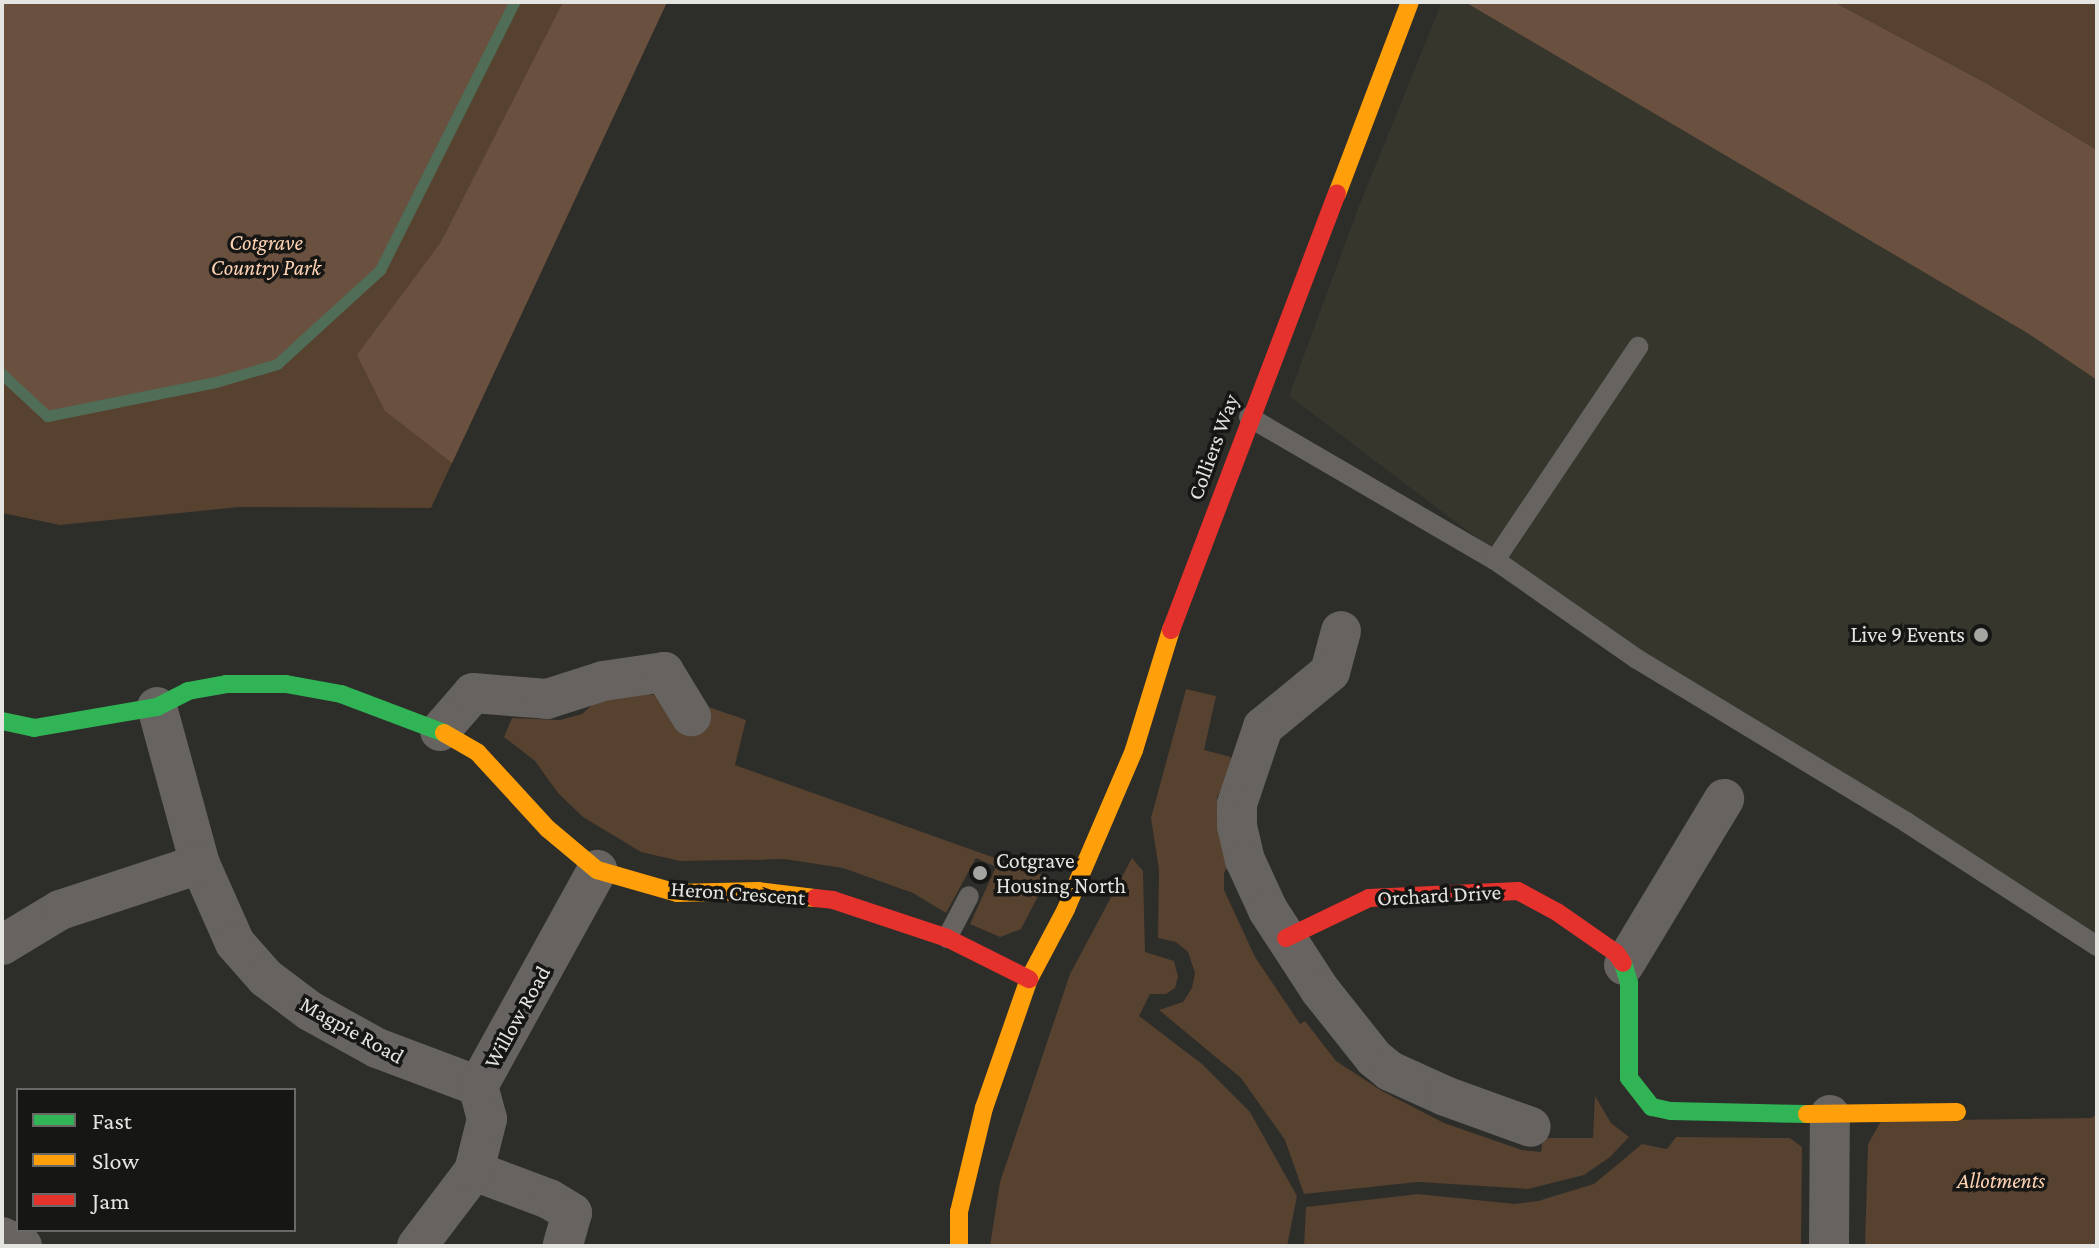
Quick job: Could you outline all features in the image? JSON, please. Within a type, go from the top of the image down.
[{"type":"street","name":"Colliers Way","points":[[959,1246],[959,1212],[984,1108],[1029,979],[1066,909],[1134,750],[1159,661],[1249,417],[1410,2]]},
{"type":"street","points":[[1341,631],[1330,672],[1263,727],[1241,786],[1237,826],[1245,860],[1277,924],[1348,1028],[1382,1065],[1445,1096],[1531,1127]]},
{"type":"street","points":[[440,731],[473,693],[547,699],[577,692],[603,681],[664,672],[691,716]]},
{"type":"street","name":"Heron Crescent","points":[[2,721],[34,728],[157,707],[188,691],[226,684],[286,684],[341,694],[440,731],[478,753],[548,829],[597,870],[677,893],[758,891],[833,900],[947,938],[1029,979]]},
{"type":"street","name":"Magpie Road","points":[[157,707],[200,864],[235,943],[266,978],[310,1011],[377,1048],[478,1086]]},
{"type":"street","points":[[1724,799],[1624,965],[1629,983],[1629,1078],[1652,1107],[1671,1111],[1830,1115],[1957,1112]]},
{"type":"street","points":[[2,945],[60,910],[200,864]]},
{"type":"street","name":"Willow Road","points":[[417,1246],[474,1171],[487,1119],[478,1086],[597,870]]},
{"type":"street","name":"Orchard Drive","points":[[1277,924],[1369,898],[1518,891],[1557,912],[1616,953],[1624,965]]},
{"type":"street","points":[[1829,1246],[1830,1115]]},
{"type":"street","points":[[474,1171],[549,1199],[572,1213],[563,1245]]},
{"type":"street","points":[[2,1237],[22,1246]]},
{"type":"lane","points":[[1495,560],[1638,347]]},
{"type":"lane","points":[[1249,417],[1495,560],[1637,659],[1906,822],[2097,946]]},
{"type":"lane","points":[[947,938],[969,896]]},
{"type":"shaded area","points":[[1442,2],[1465,2],[2029,334],[2097,380],[2097,946],[1637,659],[1289,396],[1359,206]]},
{"type":"green space","name":"Cotgrave Country Park","points":[[2,2],[667,2],[431,508],[240,507],[60,525],[2,513]]},
{"type":"green space","points":[[2,2],[514,2],[380,270],[277,364],[178,392],[47,416],[2,374]]},
{"type":"green space","points":[[563,2],[667,2],[452,463],[385,411],[357,355],[441,242]]},
{"type":"green space","points":[[1465,2],[1834,2],[1988,84],[2097,150],[2097,380],[2029,334]]},
{"type":"green space","points":[[1834,2],[2097,2],[2097,150],[1988,84]]},
{"type":"green space","points":[[1186,689],[1216,696],[1204,750],[1231,757],[1230,774],[1217,797],[1217,824],[1228,866],[1224,873],[1224,890],[1255,957],[1300,1024],[1305,1021],[1336,1061],[1382,1091],[1444,1123],[1522,1150],[1541,1152],[1543,1138],[1593,1138],[1595,1096],[1611,1123],[1629,1137],[1610,1157],[1584,1175],[1528,1189],[1418,1182],[1304,1194],[1285,1140],[1241,1078],[1159,1010],[1183,1002],[1192,988],[1195,973],[1188,952],[1176,942],[1158,938],[1159,870],[1151,818]]},
{"type":"green space","points":[[607,692],[639,692],[700,704],[746,720],[735,765],[1048,877],[1021,929],[1000,937],[970,924],[996,867],[976,858],[946,913],[913,893],[843,868],[784,859],[680,861],[641,852],[583,817],[558,793],[535,761],[504,737],[512,718],[560,720],[582,714]]},
{"type":"green space","points":[[1132,858],[1143,871],[1145,952],[1174,961],[1178,977],[1175,988],[1166,994],[1150,994],[1139,1016],[1202,1064],[1250,1112],[1297,1196],[1287,1246],[990,1246],[1000,1182],[1070,974]]},
{"type":"green space","name":"Allotments","points":[[2097,1113],[2097,1246],[1865,1246],[1868,1144],[1881,1121],[2092,1118]]},
{"type":"green space","points":[[1676,1137],[1790,1138],[1802,1147],[1801,1246],[1304,1246],[1306,1207],[1418,1194],[1515,1204],[1538,1201],[1594,1184],[1642,1144],[1667,1149]]},
{"type":"waterway","points":[[2,374],[47,416],[216,382],[277,364],[380,270],[514,2]]},
{"type":"traffic: fast","points":[[2,721],[34,728],[157,707],[188,691],[226,684],[286,684],[341,694],[444,733]]},
{"type":"traffic: fast","points":[[1623,963],[1629,983],[1629,1078],[1652,1107],[1671,1111],[1807,1114]]},
{"type":"traffic: slow","points":[[1337,194],[1410,2]]},
{"type":"traffic: slow","points":[[959,1246],[959,1212],[984,1108],[1029,979],[1066,909],[1134,750],[1171,630]]},
{"type":"traffic: slow","points":[[444,733],[478,753],[548,829],[597,870],[677,893],[758,891],[815,898]]},
{"type":"traffic: slow","points":[[1807,1114],[1957,1112]]},
{"type":"traffic: jam","points":[[1171,630],[1337,194]]},
{"type":"traffic: jam","points":[[1286,938],[1369,898],[1518,891],[1557,912],[1616,953],[1623,963]]},
{"type":"traffic: jam","points":[[815,898],[833,900],[947,938],[1029,979]]},
{"type":"place","name":"Live 9 Events","points":[[1981,635]]},
{"type":"place","name":"Cotgrave Housing North","points":[[980,873]]}]
